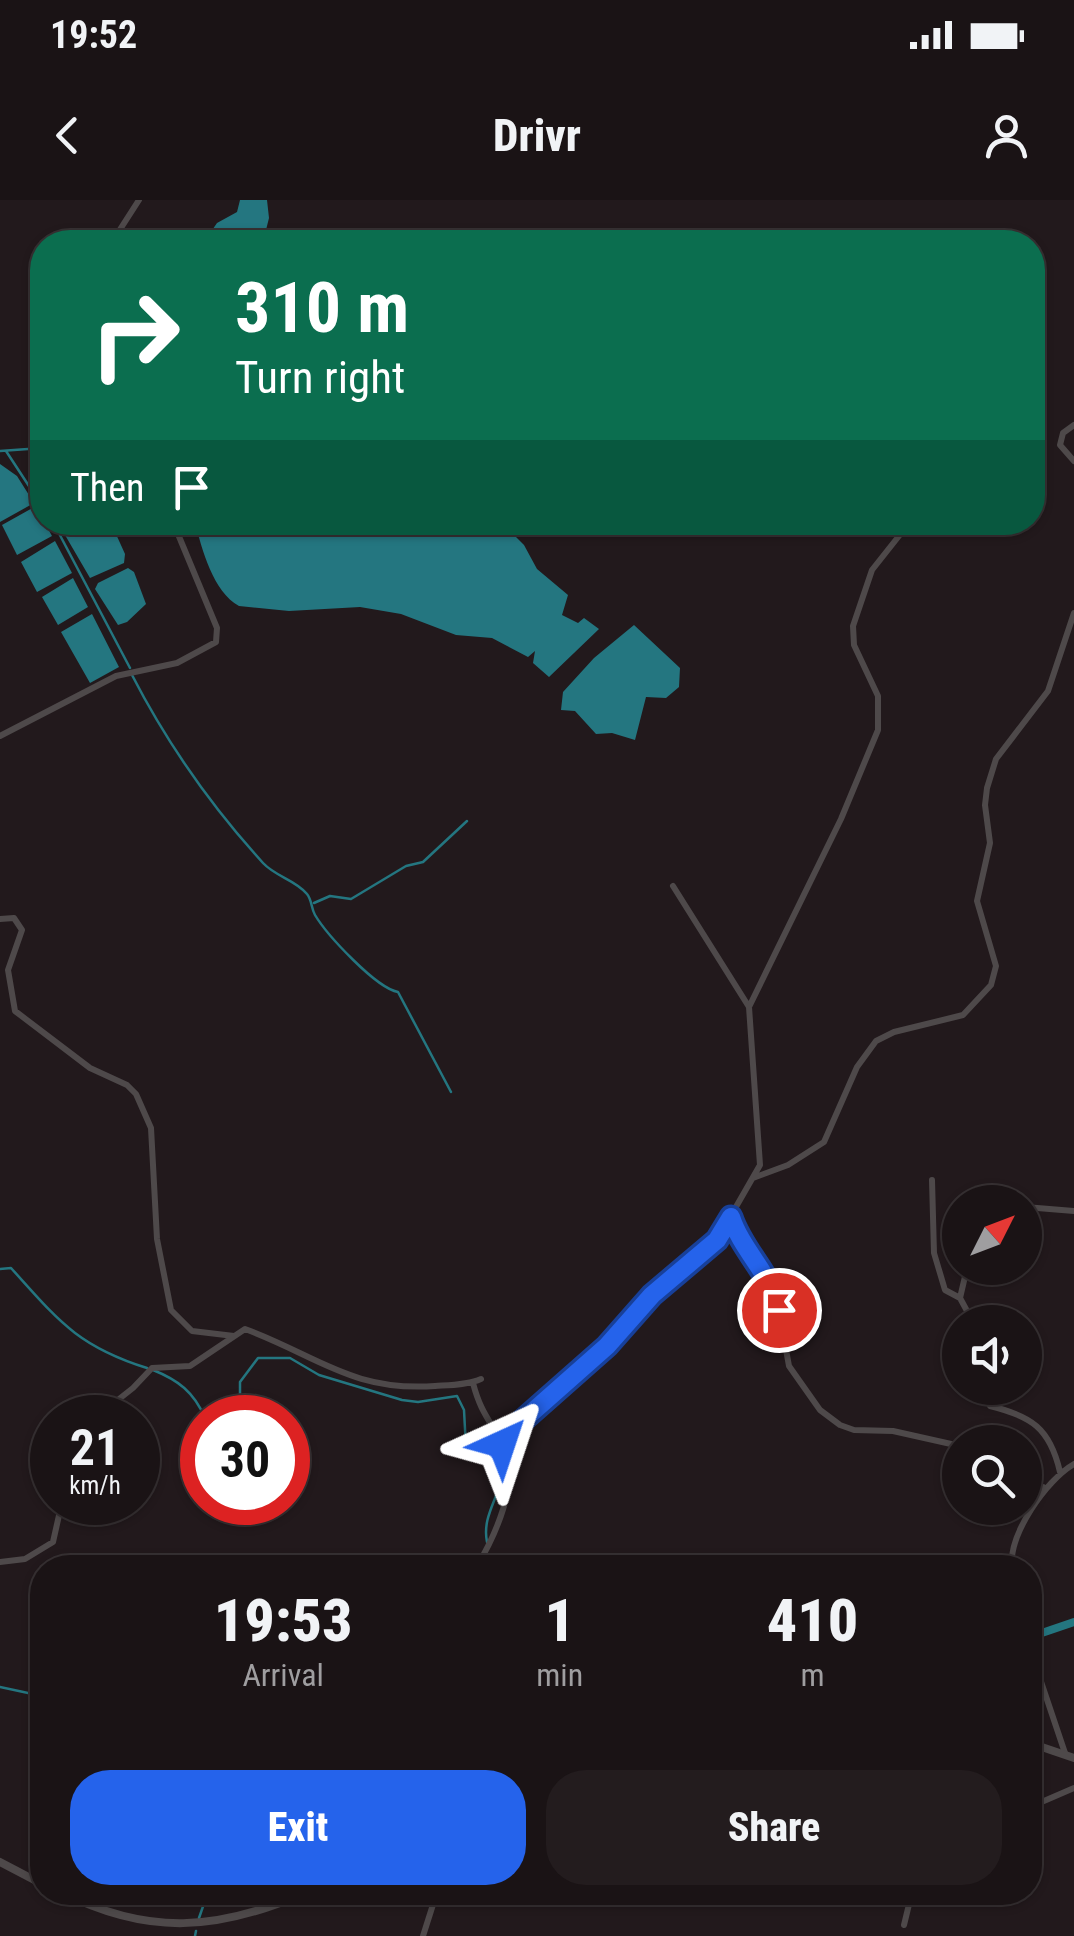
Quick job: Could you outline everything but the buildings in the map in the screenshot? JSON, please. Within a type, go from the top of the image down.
[{"type":"street","points":[[120,230],[139,200]]},
{"type":"street","points":[[1074,425],[1063,433],[1060,445],[1074,462]]},
{"type":"street","points":[[0,736],[116,676],[178,663],[216,642],[218,628],[179,535]]},
{"type":"street","points":[[749,1008],[834,832],[878,730],[878,696],[854,645],[854,626],[872,570],[900,535]]},
{"type":"street","points":[[753,1178],[788,1165],[824,1142],[857,1067],[876,1041],[894,1032],[963,1015],[991,985],[996,966],[977,901],[990,842],[987,788],[996,759],[1048,691],[1074,613]]},
{"type":"street","points":[[483,1555],[495,1534],[508,1482],[506,1450],[512,1430],[607,1346],[652,1295],[717,1240],[760,1159],[749,1008],[673,886]]},
{"type":"street","points":[[0,920],[14,918],[22,930],[8,970],[15,1012],[95,1072],[127,1085],[148,1118],[156,1239],[171,1310],[192,1331],[234,1336]]},
{"type":"street","points":[[932,1180],[936,1266],[945,1290],[960,1298],[964,1305]]},
{"type":"street","points":[[1042,1208],[1074,1211]]},
{"type":"street","points":[[731,1217],[746,1251],[776,1295],[789,1366],[820,1410],[854,1430],[904,1432],[942,1442]]},
{"type":"street","points":[[960,1298],[963,1285]]},
{"type":"street","points":[[124,1395],[152,1368],[190,1366],[249,1329],[266,1340],[300,1350],[324,1368],[382,1384],[410,1388],[477,1381],[482,1415],[506,1450]]},
{"type":"street","points":[[990,1405],[1030,1418],[1050,1443],[1060,1472]]},
{"type":"street","points":[[1012,1555],[1013,1542],[1043,1487],[1074,1464]]},
{"type":"street","points":[[32,1555],[53,1542],[57,1525]]},
{"type":"street","points":[[0,1562],[30,1556]]},
{"type":"street","points":[[1042,1681],[1070,1756]]},
{"type":"street","points":[[1042,1747],[1070,1756]]},
{"type":"street","points":[[1042,1801],[1074,1788]]},
{"type":"street","points":[[0,1862],[30,1878]]},
{"type":"street","points":[[94,1905],[128,1918],[196,1926],[270,1905]]},
{"type":"street","points":[[424,1936],[433,1905]]},
{"type":"street","points":[[904,1925],[909,1905]]},
{"type":"water","points":[[240,200],[267,200],[266,230],[212,230],[237,212]]},
{"type":"water","points":[[0,464],[17,476],[30,497],[30,505],[0,522]]},
{"type":"water","points":[[30,509],[30,535],[52,536],[17,555],[2,525]]},
{"type":"water","points":[[65,535],[116,535],[125,554],[124,563],[90,578]]},
{"type":"water","points":[[199,535],[514,535],[537,569],[568,595],[562,615],[578,623],[584,618],[599,629],[549,677],[533,663],[535,651],[528,657],[492,638],[456,635],[401,614],[360,607],[289,611],[239,606],[222,591]]},
{"type":"water","points":[[55,541],[72,573],[37,592],[21,562]]},
{"type":"water","points":[[128,568],[134,572],[146,604],[118,625],[95,589],[98,583]]},
{"type":"water","points":[[73,578],[88,607],[58,625],[42,597]]},
{"type":"water","points":[[92,614],[119,667],[90,683],[61,632]]},
{"type":"water","points":[[634,625],[680,668],[679,687],[666,698],[646,697],[635,740],[612,733],[596,734],[575,711],[561,710],[563,692],[594,658]]},
{"type":"waterway","points":[[0,451],[30,449]]},
{"type":"waterway","points":[[6,451],[30,488]]},
{"type":"waterway","points":[[60,535],[130,668]]},
{"type":"waterway","points":[[132,675],[175,750],[244,842],[268,868],[307,894],[321,924],[353,960],[377,981],[398,992],[451,1092]]},
{"type":"waterway","points":[[314,903],[330,896],[351,899],[406,866],[423,862],[467,821]]},
{"type":"waterway","points":[[0,1269],[11,1268],[56,1317],[86,1340],[147,1368]]},
{"type":"waterway","points":[[240,1395],[240,1382],[258,1358],[290,1358],[319,1375],[402,1400],[418,1402],[457,1396],[464,1410],[466,1448],[493,1450],[503,1464],[487,1522],[487,1542]]},
{"type":"waterway","points":[[153,1370],[190,1395]]},
{"type":"waterway","points":[[1042,1633],[1074,1622]]},
{"type":"waterway","points":[[0,1687],[30,1693]]},
{"type":"waterway","points":[[199,1918],[204,1905]]},
{"type":"waterway","points":[[195,1936],[196,1931]]},
{"type":"route","points":[[502,1444],[506,1450],[512,1430],[607,1346],[652,1295],[717,1240],[731,1217],[739,1239],[776,1295],[779,1310]]}]
